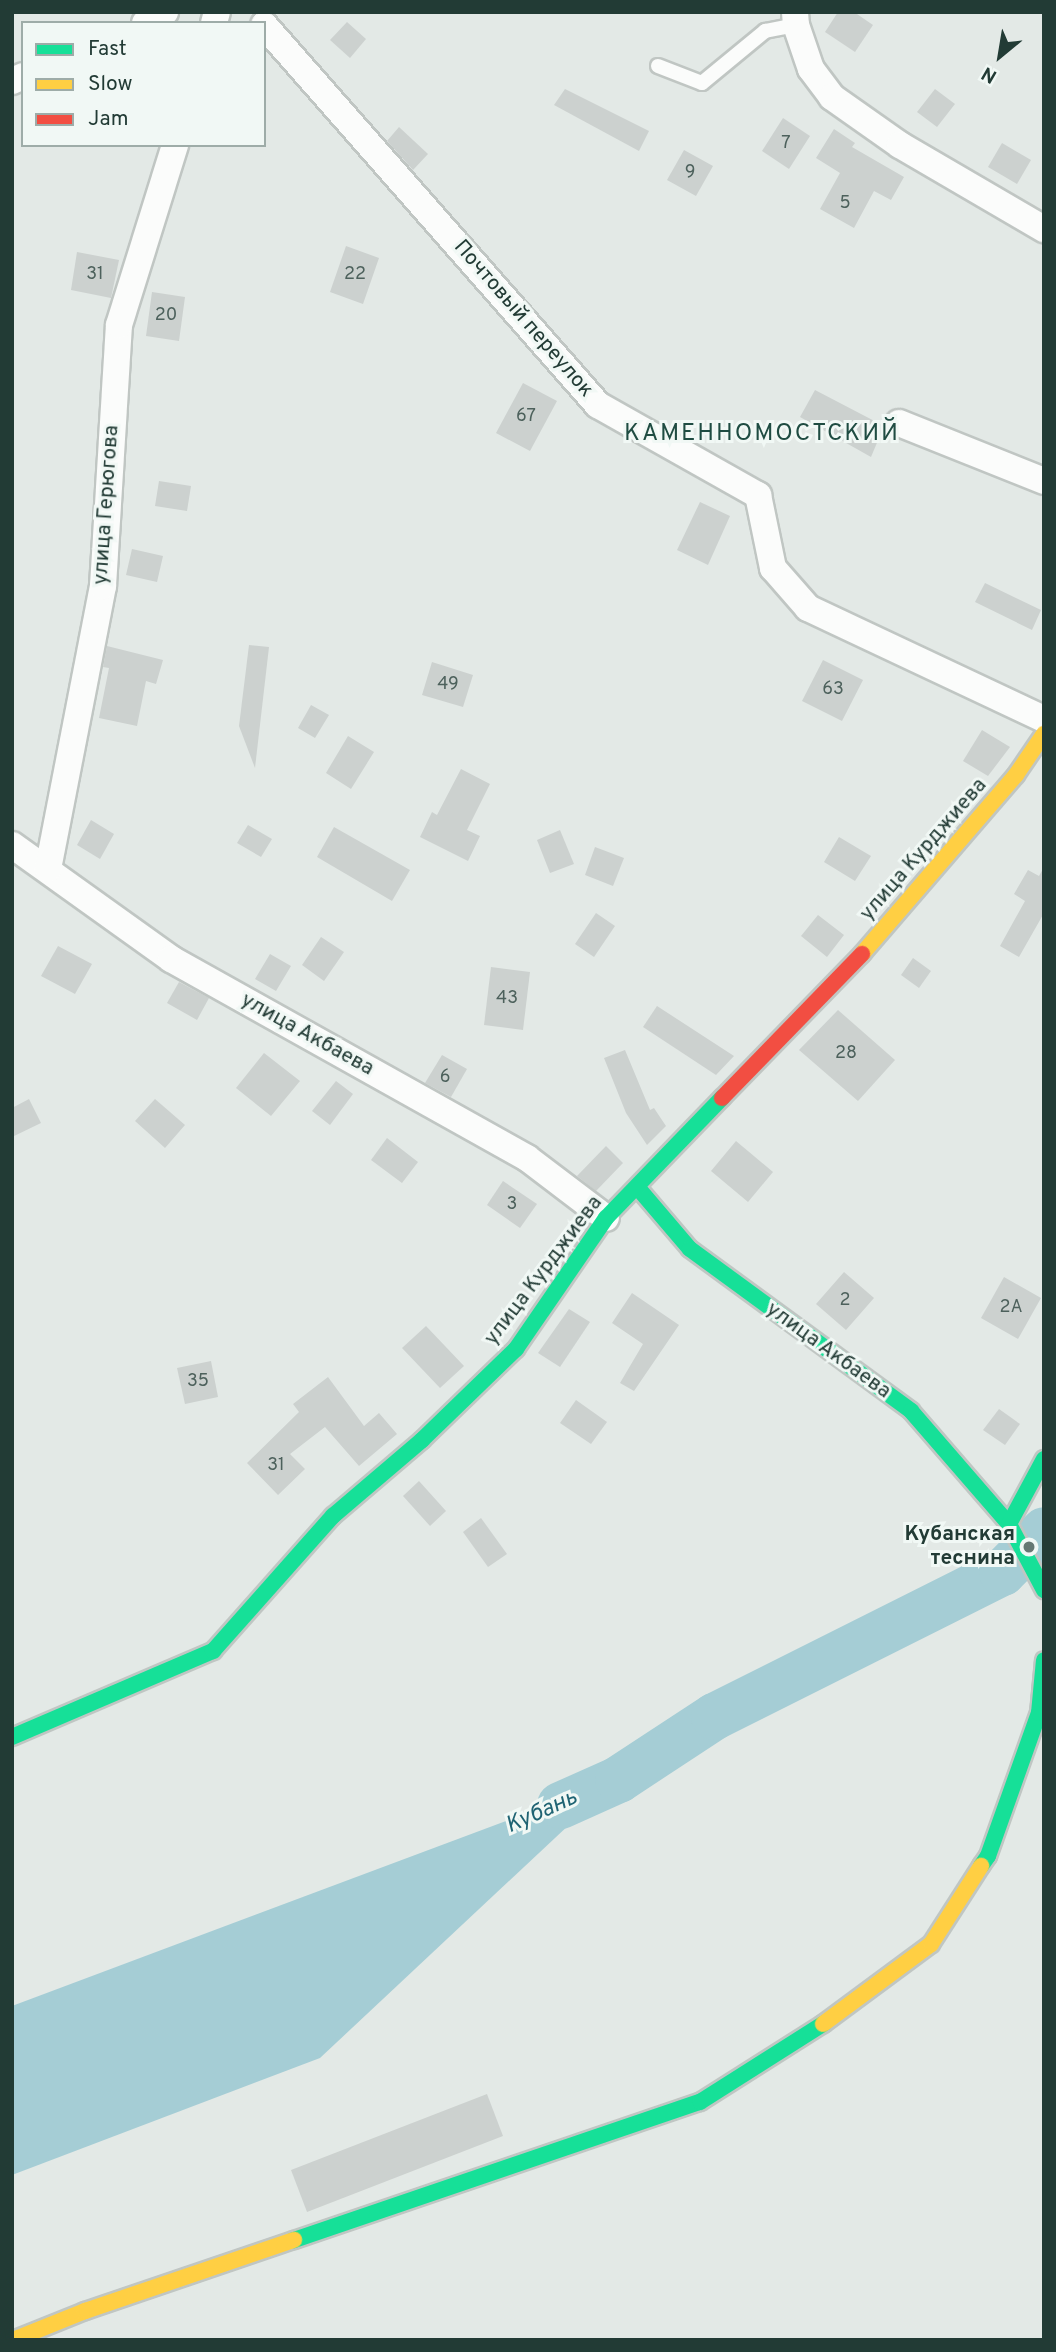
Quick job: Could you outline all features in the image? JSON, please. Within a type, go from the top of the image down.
[{"type":"street","points":[[149,21],[165,12]]},
{"type":"street","points":[[795,19],[811,69],[832,97],[900,145],[1044,229]]},
{"type":"street","name":"Почтовый переулок","points":[[266,27],[598,405],[758,495],[773,568],[808,608],[1044,719]]},
{"type":"street","name":"улица Герюгова","points":[[48,869],[103,586],[119,325],[174,147]]},
{"type":"street","points":[[900,423],[1044,481]]},
{"type":"street","name":"улица Курджиева","points":[[1016,775],[1044,734]]},
{"type":"street","name":"улица Курджиева","points":[[12,1737],[213,1651],[333,1516],[422,1440],[516,1349],[606,1218],[856,961],[1032,757],[1044,760]]},
{"type":"street","name":"улица Акбаева","points":[[12,845],[171,959],[527,1158],[606,1218]]},
{"type":"street","name":"улица Акбаева","points":[[638,1188],[690,1249],[911,1411],[1009,1524],[1044,1590]]},
{"type":"street","points":[[1009,1524],[1044,1460]]},
{"type":"street","points":[[13,2340],[85,2311],[700,2102],[819,2027],[931,1944],[988,1856],[1039,1713],[1044,1660]]},
{"type":"lane","points":[[658,66],[702,83],[765,31],[795,19]]},
{"type":"water","points":[[618,1779],[320,2058],[12,2175],[12,2006]]},
{"type":"building","points":[[838,12],[854,12],[873,25],[855,52],[825,32]]},
{"type":"building","points":[[347,22],[366,39],[350,58],[330,40]]},
{"type":"building","points":[[565,89],[649,131],[639,151],[554,105]]},
{"type":"building","points":[[935,89],[955,104],[937,127],[917,112]]},
{"type":"building","points":[[783,118],[810,136],[789,169],[762,151]]},
{"type":"building","points":[[399,127],[428,154],[413,170],[387,141]]},
{"type":"building","points":[[834,129],[855,143],[852,147],[904,177],[891,200],[874,191],[854,228],[820,209],[840,173],[816,158]]},
{"type":"building","points":[[1002,143],[1031,160],[1017,184],[988,167]]},
{"type":"building","points":[[684,150],[713,166],[696,196],[667,180]]},
{"type":"building","points":[[346,246],[379,258],[363,304],[330,292]]},
{"type":"building","points":[[77,252],[119,260],[111,298],[71,290]]},
{"type":"building","points":[[152,292],[185,297],[179,341],[146,336]]},
{"type":"building","points":[[523,383],[557,401],[530,451],[496,433]]},
{"type":"building","points":[[815,390],[884,426],[871,457],[800,417]]},
{"type":"building","points":[[159,481],[191,486],[187,511],[155,506]]},
{"type":"building","points":[[700,502],[730,516],[708,565],[677,550]]},
{"type":"building","points":[[132,549],[163,556],[157,582],[126,575]]},
{"type":"building","points":[[985,583],[1041,610],[1032,630],[975,602]]},
{"type":"building","points":[[249,645],[269,647],[255,768],[239,726]]},
{"type":"building","points":[[107,646],[163,660],[156,684],[146,681],[137,726],[99,718],[109,668],[103,667]]},
{"type":"building","points":[[823,660],[863,680],[842,721],[802,701]]},
{"type":"building","points":[[432,662],[473,675],[463,707],[422,695]]},
{"type":"building","points":[[311,705],[329,715],[315,738],[298,728]]},
{"type":"building","points":[[982,730],[1010,747],[988,776],[963,761]]},
{"type":"building","points":[[348,736],[374,752],[351,789],[326,773]]},
{"type":"building","points":[[461,769],[490,784],[467,830],[480,836],[468,861],[420,837],[432,812],[437,815]]},
{"type":"building","points":[[91,820],[114,834],[100,859],[77,845]]},
{"type":"building","points":[[248,825],[272,839],[261,857],[237,843]]},
{"type":"building","points":[[334,827],[410,870],[392,901],[317,857]]},
{"type":"building","points":[[560,830],[574,864],[550,873],[537,840]]},
{"type":"building","points":[[839,837],[871,856],[855,881],[824,862]]},
{"type":"building","points":[[595,847],[624,858],[613,886],[585,875]]},
{"type":"building","points":[[1044,867],[1044,913],[1019,957],[1000,946],[1025,901],[1014,894],[1028,870],[1039,876]]},
{"type":"building","points":[[596,913],[615,926],[594,957],[575,944]]},
{"type":"building","points":[[818,915],[844,935],[827,957],[801,936]]},
{"type":"building","points":[[321,937],[344,952],[324,981],[302,965]]},
{"type":"building","points":[[58,946],[92,964],[75,994],[41,976]]},
{"type":"building","points":[[270,954],[291,966],[276,991],[255,979]]},
{"type":"building","points":[[913,958],[931,971],[919,988],[901,975]]},
{"type":"building","points":[[491,967],[530,972],[523,1030],[484,1025]]},
{"type":"building","points":[[179,982],[209,998],[197,1020],[167,1003]]},
{"type":"building","points":[[657,1006],[734,1056],[716,1075],[643,1027]]},
{"type":"building","points":[[838,1010],[895,1060],[858,1101],[799,1050]]},
{"type":"building","points":[[625,1050],[650,1110],[654,1108],[666,1126],[647,1145],[626,1113],[604,1058]]},
{"type":"building","points":[[264,1053],[300,1081],[271,1116],[236,1088]]},
{"type":"building","points":[[442,1055],[467,1069],[451,1097],[425,1083]]},
{"type":"building","points":[[336,1081],[353,1094],[330,1125],[312,1111]]},
{"type":"building","points":[[29,1099],[41,1123],[12,1137],[12,1108]]},
{"type":"building","points":[[155,1099],[185,1125],[165,1148],[135,1121]]},
{"type":"building","points":[[387,1138],[418,1162],[402,1183],[371,1160]]},
{"type":"building","points":[[736,1141],[773,1172],[748,1202],[711,1171]]},
{"type":"building","points":[[606,1146],[623,1163],[596,1191],[577,1176]]},
{"type":"building","points":[[503,1181],[537,1204],[520,1228],[487,1205]]},
{"type":"building","points":[[844,1272],[874,1298],[846,1330],[816,1304]]},
{"type":"building","points":[[1004,1277],[1041,1298],[1018,1339],[981,1318]]},
{"type":"building","points":[[632,1293],[679,1325],[634,1391],[620,1383],[643,1344],[612,1323]]},
{"type":"building","points":[[569,1309],[590,1322],[560,1367],[538,1353]]},
{"type":"building","points":[[426,1326],[464,1366],[440,1388],[402,1348]]},
{"type":"building","points":[[211,1361],[218,1397],[185,1404],[177,1368]]},
{"type":"building","points":[[328,1377],[364,1426],[379,1413],[397,1434],[359,1466],[325,1427],[290,1454],[305,1469],[278,1495],[247,1463],[299,1412],[293,1404]]},
{"type":"building","points":[[576,1400],[607,1422],[591,1444],[560,1423]]},
{"type":"building","points":[[999,1409],[1020,1424],[1005,1445],[983,1430]]},
{"type":"building","points":[[419,1481],[446,1511],[430,1526],[403,1496]]},
{"type":"building","points":[[481,1518],[507,1554],[488,1567],[463,1532]]},
{"type":"building","points":[[487,2094],[503,2136],[307,2212],[291,2170]]},
{"type":"waterway","name":"Кубань","points":[[560,1805],[618,1779],[714,1716],[1002,1572],[1044,1530]]},
{"type":"traffic: fast","points":[[12,1737],[213,1651],[333,1516],[422,1440],[516,1349],[606,1218],[722,1098]]},
{"type":"traffic: fast","points":[[638,1188],[690,1249],[911,1411],[1009,1524],[1044,1590]]},
{"type":"traffic: fast","points":[[1009,1524],[1044,1459]]},
{"type":"traffic: fast","points":[[981,1866],[988,1856],[1039,1713],[1044,1660]]},
{"type":"traffic: fast","points":[[294,2240],[700,2102],[823,2024]]},
{"type":"traffic: slow","points":[[862,954],[1016,775],[1044,734]]},
{"type":"traffic: slow","points":[[823,2024],[931,1944],[981,1866]]},
{"type":"traffic: slow","points":[[13,2340],[85,2311],[294,2240]]},
{"type":"traffic: jam","points":[[722,1098],[862,954]]},
{"type":"place","name":"Кубанская теснина","points":[[1029,1547]]},
{"type":"district","name":"КАМЕННОМОСТСКИЙ","points":[[762,435]]}]
